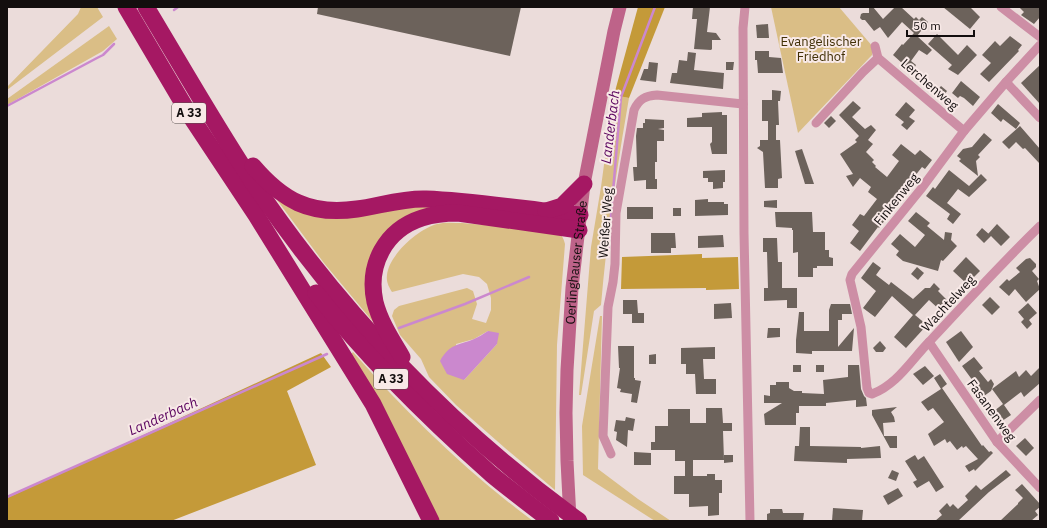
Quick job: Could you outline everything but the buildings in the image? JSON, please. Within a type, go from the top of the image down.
[{"type":"highway","name":"A 33","points":[[126,7],[191,117],[256,215],[332,314],[384,372],[437,425],[476,460],[550,521]]},
{"type":"highway","name":"A 33","points":[[146,7],[202,101],[253,182],[303,252],[348,308],[398,364],[420,386],[504,462],[553,502],[580,521]]},
{"type":"highway","points":[[202,101],[266,182],[287,198],[308,207],[330,210],[356,209],[388,203],[425,199],[545,212],[579,223]]},
{"type":"highway","points":[[545,212],[562,206],[584,184]]},
{"type":"highway","points":[[420,386],[402,358],[382,320],[375,302],[373,284],[375,267],[381,249],[392,236],[405,225],[421,218],[439,214],[458,213],[579,223]]},
{"type":"highway","points":[[256,215],[373,404],[431,521]]},
{"type":"main road","name":"Oerlinghauser Straße","points":[[570,521],[566,413],[572,288],[584,184],[620,7]]},
{"type":"street","points":[[746,7],[743,28],[744,233],[750,521]]},
{"type":"street","points":[[1001,7],[1040,37]]},
{"type":"street","name":"Finkenweg","points":[[872,394],[869,393],[867,388],[861,327],[850,280],[852,274],[921,189],[964,131],[1040,45]]},
{"type":"street","points":[[816,122],[862,72],[878,58],[875,46]]},
{"type":"street","name":"Lerchenweg","points":[[878,58],[964,131]]},
{"type":"street","points":[[1006,82],[1040,118]]},
{"type":"street","name":"Weißer Weg","points":[[611,454],[603,436],[608,307],[615,264],[616,213],[634,110],[641,99],[648,96],[657,95],[743,104]]},
{"type":"street","name":"Wachtelweg","points":[[872,394],[896,379],[1022,243],[1040,226]]},
{"type":"street","name":"Fasanenweg","points":[[929,342],[997,442],[1040,488]]},
{"type":"street","points":[[997,442],[1040,400]]},
{"type":"green space","points":[[81,7],[97,7],[103,17],[7,90],[7,87],[78,14]]},
{"type":"green space","name":"Evangelischer Friedhof","points":[[771,7],[839,7],[873,47],[872,55],[798,133]]},
{"type":"green space","points":[[109,26],[117,39],[103,51],[7,105],[7,99]]},
{"type":"green space","points":[[614,95],[629,98],[620,149],[606,253],[601,305],[594,311],[581,395],[579,395],[591,247]]},
{"type":"green space","points":[[277,200],[302,210],[424,204],[452,209],[382,242],[374,323],[324,263]]},
{"type":"green space","points":[[459,223],[554,231],[561,236],[564,241],[557,345],[555,490],[456,405],[429,377],[421,359],[400,335],[392,316],[394,310],[399,306],[467,288],[473,291],[477,304],[472,319],[486,323],[491,310],[491,298],[487,284],[479,277],[463,274],[392,292],[387,282],[389,267],[393,259],[413,237],[421,231],[437,224]],"holes":[[[488,331],[497,344],[464,380],[456,344],[474,339]]]},
{"type":"green space","points":[[600,316],[602,316],[598,469],[638,499],[671,521],[655,521],[583,475],[582,426]]},
{"type":"green space","points":[[353,352],[416,420],[438,441],[485,483],[533,521],[435,521],[350,355]]},
{"type":"shaded area","points":[[638,7],[665,7],[629,98],[614,95]]},
{"type":"shaded area","points":[[702,254],[702,258],[738,257],[739,289],[621,289],[622,257]]},
{"type":"shaded area","points":[[488,331],[499,333],[497,344],[464,380],[447,374],[440,361],[447,351]]},
{"type":"shaded area","points":[[321,353],[331,367],[287,391],[316,465],[171,521],[7,521],[7,498]]},
{"type":"waterway","points":[[174,10],[178,7]]},
{"type":"waterway","name":"Landerbach","points":[[604,253],[608,251],[621,97],[655,7]]},
{"type":"waterway","points":[[7,106],[103,55],[114,44]]},
{"type":"waterway","name":"Landerbach","points":[[399,328],[465,304],[529,277]]},
{"type":"waterway","name":"Landerbach","points":[[7,497],[327,354]]}]
